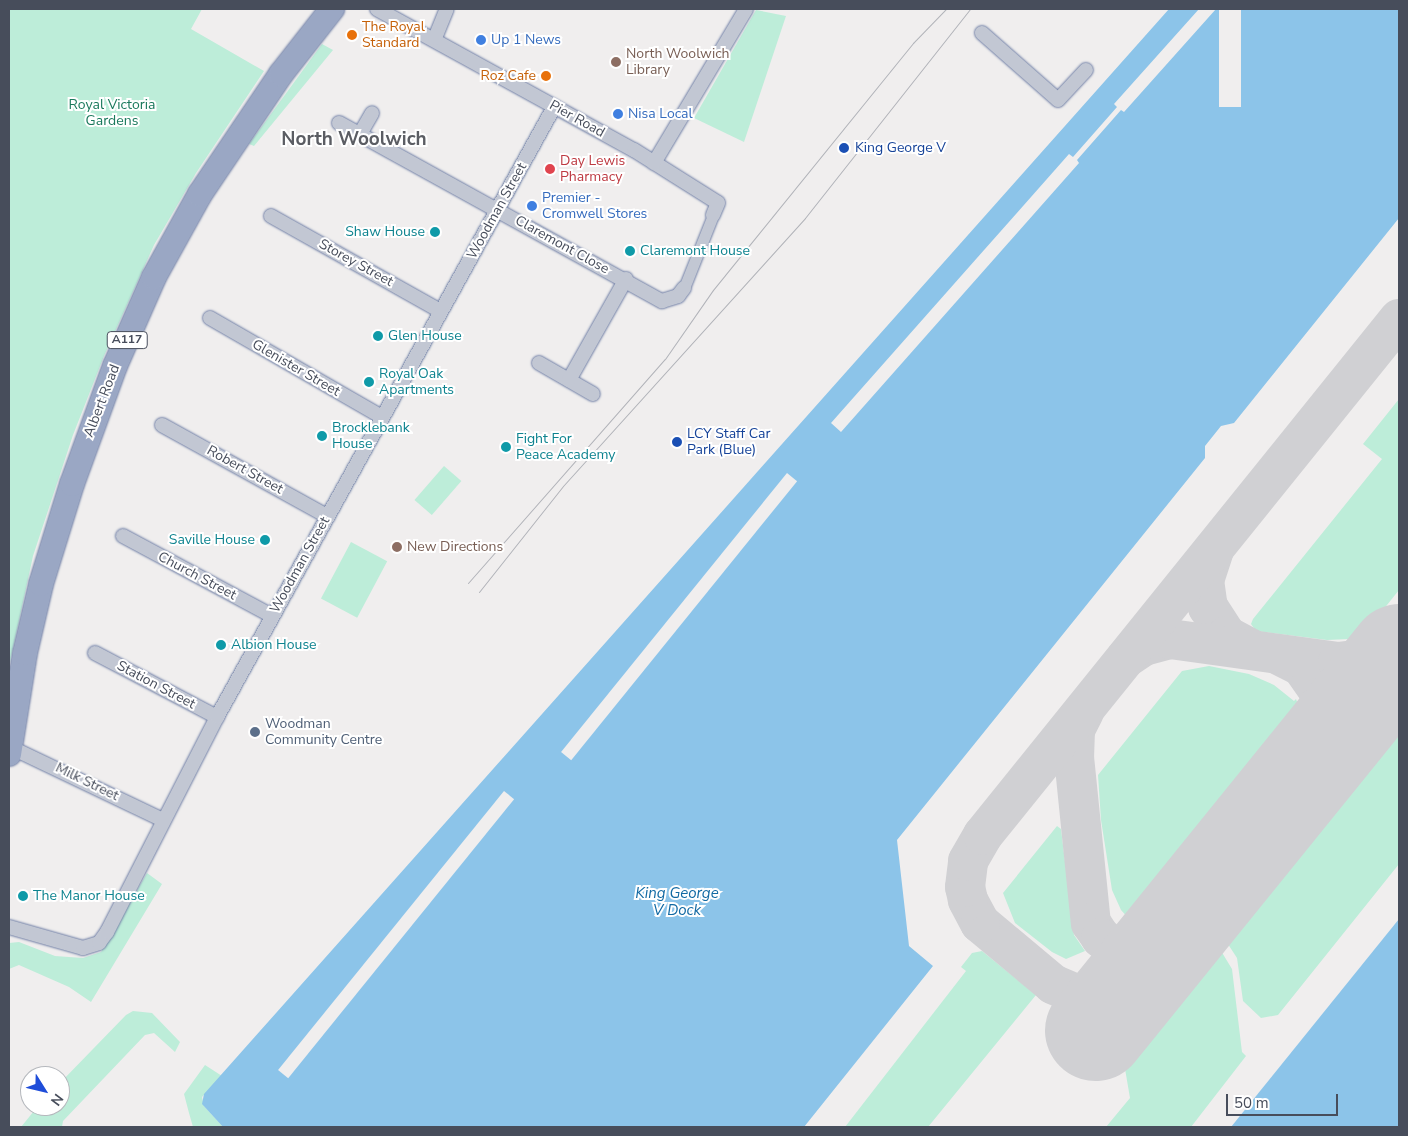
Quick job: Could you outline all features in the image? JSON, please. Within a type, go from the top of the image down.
[{"type":"highway","name":"Albert Road","points":[[9,750],[25,653],[41,584],[94,421],[154,277],[200,194],[281,74],[332,9]]},
{"type":"street","name":"Pier Road","points":[[378,9],[435,38],[654,163],[715,209]]},
{"type":"street","points":[[435,38],[447,9]]},
{"type":"street","points":[[654,163],[746,9]]},
{"type":"street","points":[[982,34],[1058,100],[1086,70]]},
{"type":"street","name":"Woodman Street","points":[[9,927],[83,948],[99,943],[159,836],[163,820],[217,717],[554,107]]},
{"type":"street","points":[[360,134],[372,113]]},
{"type":"street","name":"Claremont Close","points":[[339,123],[662,301],[678,296],[684,288],[715,209]]},
{"type":"street","name":"Storey Street","points":[[271,216],[440,311]]},
{"type":"street","name":"Claremont Close","points":[[568,380],[626,280]]},
{"type":"street","name":"Glenister Street","points":[[210,318],[382,417]]},
{"type":"street","points":[[539,363],[593,394]]},
{"type":"street","name":"Robert Street","points":[[162,425],[327,516]]},
{"type":"street","name":"Church Street","points":[[123,536],[272,616]]},
{"type":"street","name":"Station Street","points":[[95,653],[217,717]]},
{"type":"street","name":"Milk Street","points":[[9,750],[163,820]]},
{"type":"green space","name":"Royal Victoria Gardens","points":[[9,9],[202,9],[191,29],[264,71],[196,173],[154,245],[104,356],[73,435],[33,556],[9,667]]},
{"type":"green space","points":[[756,10],[786,16],[744,142],[694,118]]},
{"type":"green space","points":[[322,44],[333,50],[254,146],[249,144]]},
{"type":"green space","points":[[1399,399],[1399,590],[1367,630],[1349,639],[1327,640],[1256,631],[1251,624],[1253,619],[1382,459],[1363,444]]},
{"type":"green space","points":[[444,466],[461,481],[432,515],[414,500]]},
{"type":"green space","points":[[351,542],[387,561],[357,618],[321,599]]},
{"type":"green space","points":[[1209,666],[1249,674],[1274,685],[1294,701],[1296,699],[1300,710],[1130,920],[1121,910],[1112,890],[1101,820],[1098,775],[1182,671]]},
{"type":"green space","points":[[1399,720],[1399,864],[1278,1015],[1261,1018],[1243,1001],[1237,958],[1224,938]]},
{"type":"green space","points":[[1057,826],[1061,829],[1074,935],[1085,951],[1066,959],[1052,952],[1015,923],[1003,893]]},
{"type":"green space","points":[[147,873],[162,884],[91,1002],[69,987],[19,965],[9,969],[9,943],[19,942],[55,956],[83,958],[101,952]]},
{"type":"green space","points":[[1218,946],[1232,969],[1242,1052],[1246,1056],[1191,1127],[1106,1127],[1130,1098],[1124,1063]]},
{"type":"green space","points":[[982,951],[1036,995],[928,1127],[845,1127],[966,971],[961,967],[972,953]]},
{"type":"green space","points":[[133,1011],[152,1013],[180,1042],[175,1052],[154,1033],[145,1035],[70,1114],[70,1073],[126,1015]]},
{"type":"green space","points":[[205,1065],[222,1076],[202,1097],[204,1106],[223,1127],[193,1127],[184,1094]]},
{"type":"green space","points":[[30,1116],[68,1116],[63,1121],[62,1127],[21,1127]]},
{"type":"water","name":"King George V Dock","points":[[1169,9],[1399,9],[1399,218],[1234,423],[1221,426],[1205,446],[1205,458],[897,840],[909,946],[933,966],[804,1127],[223,1127],[202,1104],[204,1094]]},
{"type":"water","points":[[1399,919],[1399,1127],[1231,1127]]},
{"type":"pier","points":[[1199,9],[1216,9],[1124,112],[1121,110],[1077,160],[1079,163],[841,432],[831,423],[1069,154],[1073,157],[1117,107],[1114,104]]},
{"type":"pier","points":[[1219,9],[1241,9],[1241,107],[1219,107]]},
{"type":"pier","points":[[787,473],[797,481],[571,760],[561,752]]},
{"type":"pier","points":[[504,791],[514,799],[288,1078],[278,1070]]},
{"type":"taxiway","points":[[1144,970],[1123,986],[1099,994],[1076,994],[1053,984],[980,923],[968,900],[965,887],[968,861],[983,835],[1399,319]]},
{"type":"taxiway","points":[[1214,550],[1204,580],[1208,607],[1227,636],[1251,649]]},
{"type":"taxiway","points":[[1126,658],[1144,646],[1170,639],[1338,662],[1376,657],[1399,644]]},
{"type":"taxiway","points":[[1277,654],[1302,667],[1322,696],[1326,720],[1313,761]]},
{"type":"taxiway","points":[[1084,712],[1075,730],[1074,757],[1091,923],[1101,938],[1122,951],[1145,952],[1168,940]]},
{"type":"runway","points":[[1095,1030],[1399,654]]},
{"type":"tram line","points":[[468,583],[665,359],[713,290],[913,43],[946,9]]},
{"type":"tram line","points":[[479,592],[563,486],[805,218],[970,9]]},
{"type":"place","name":"The Royal Standard","points":[[352,35]]},
{"type":"place","name":"Up 1 News","points":[[481,40]]},
{"type":"place","name":"North Woolwich Library","points":[[616,62]]},
{"type":"place","name":"Roz Cafe","points":[[546,76]]},
{"type":"place","name":"Nisa Local","points":[[618,114]]},
{"type":"place","name":"King George V","points":[[844,148]]},
{"type":"place","name":"Day Lewis Pharmacy","points":[[550,169]]},
{"type":"place","name":"Premier - Cromwell Stores","points":[[532,206]]},
{"type":"place","name":"Shaw House","points":[[435,232]]},
{"type":"place","name":"Claremont House","points":[[630,251]]},
{"type":"place","name":"Glen House","points":[[378,336]]},
{"type":"place","name":"Royal Oak Apartments","points":[[369,382]]},
{"type":"place","name":"Brocklebank House","points":[[322,436]]},
{"type":"place","name":"LCY Staff Car Park (Blue)","points":[[677,442]]},
{"type":"place","name":"Fight For Peace Academy","points":[[506,447]]},
{"type":"place","name":"Saville House","points":[[265,540]]},
{"type":"place","name":"New Directions","points":[[397,547]]},
{"type":"place","name":"Albion House","points":[[221,645]]},
{"type":"place","name":"Woodman Community Centre","points":[[255,732]]},
{"type":"place","name":"The Manor House","points":[[23,896]]},
{"type":"district","name":"North Woolwich","points":[[354,140]]}]
